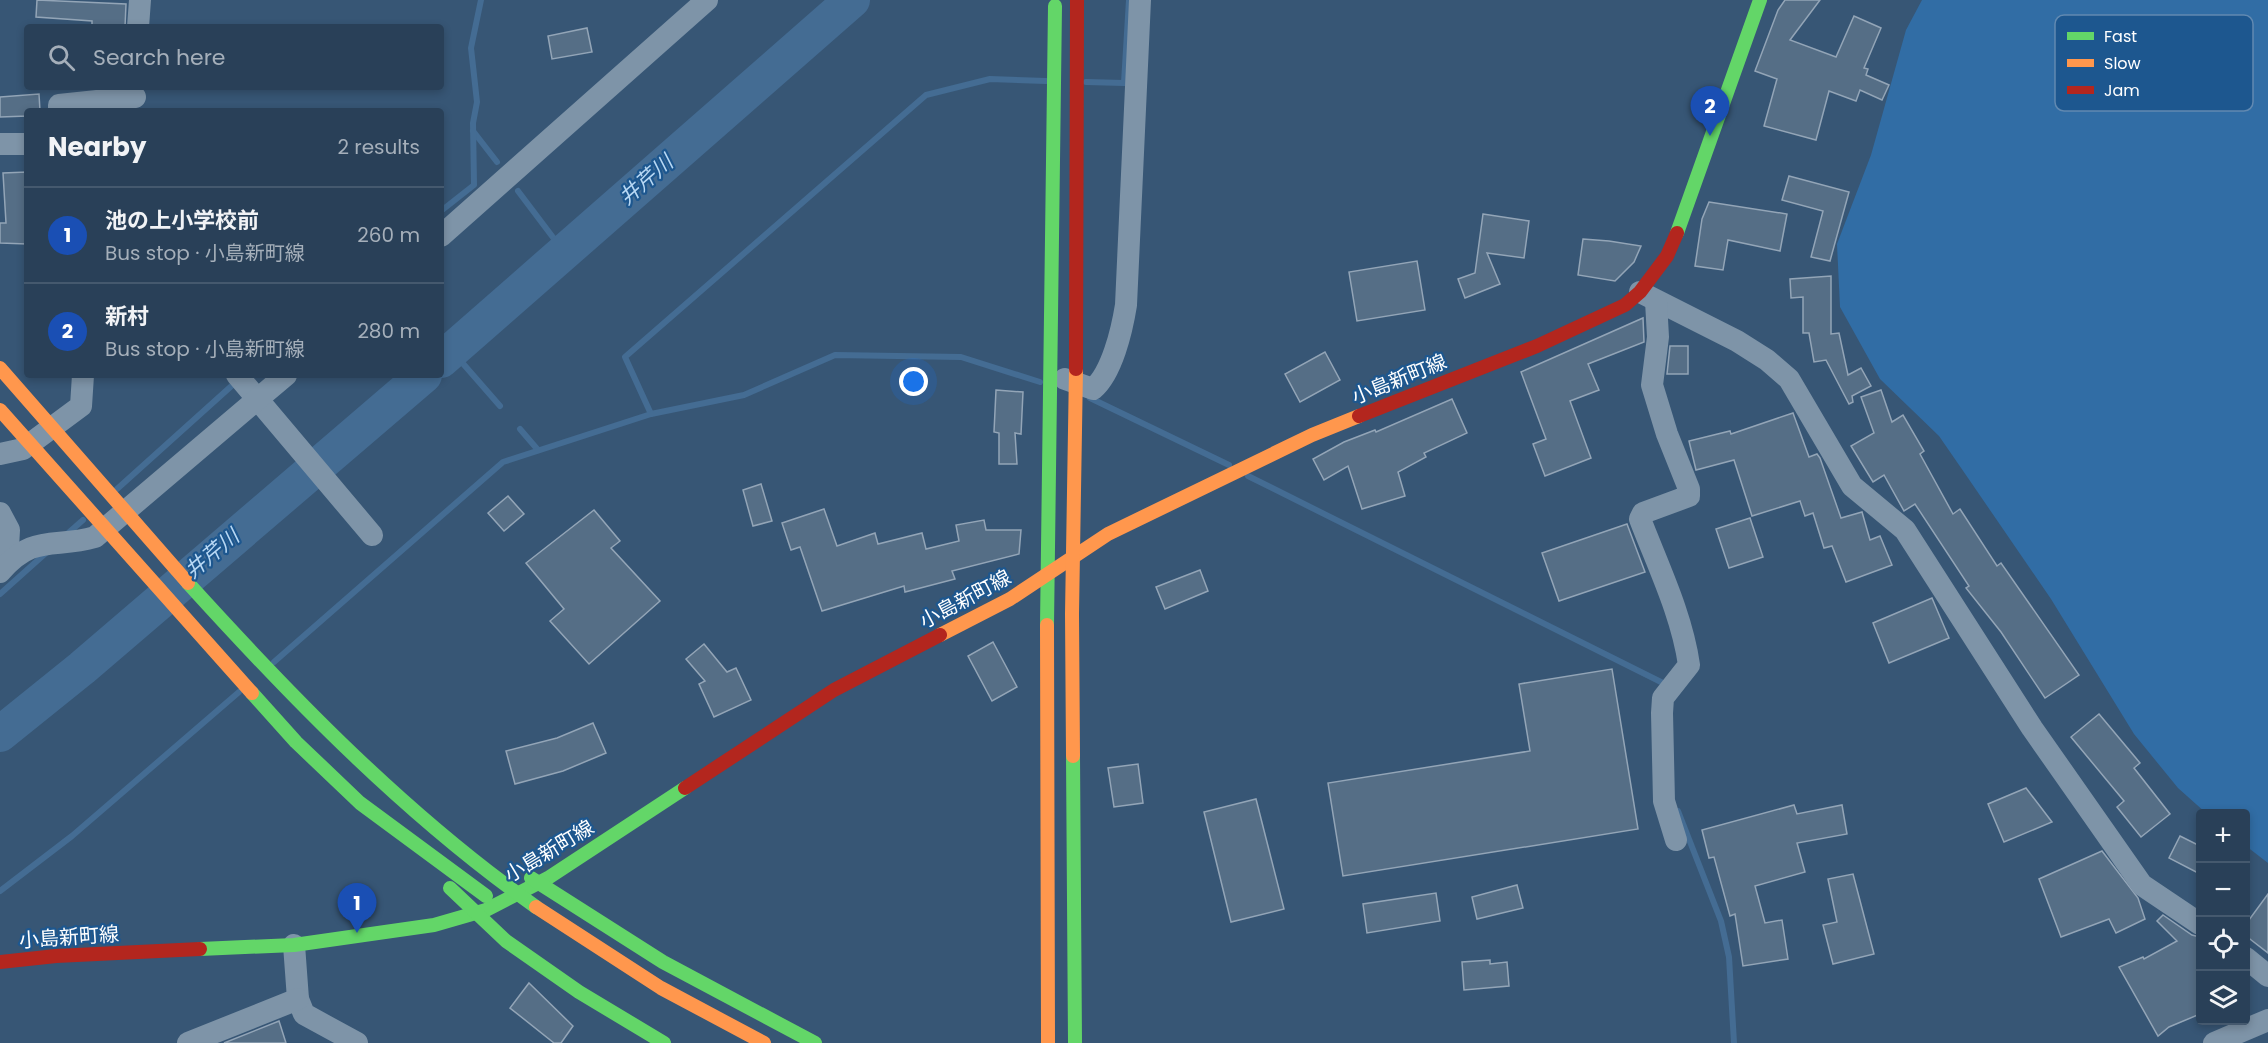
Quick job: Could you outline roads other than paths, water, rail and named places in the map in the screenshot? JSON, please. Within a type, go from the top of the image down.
[{"type":"main road","points":[[1048,1043],[1047,574],[1056,0]]},
{"type":"main road","points":[[1075,1043],[1072,614],[1076,556],[1077,0]]},
{"type":"main road","name":"小島新町線","points":[[0,962],[56,956],[294,945],[434,925],[486,910],[548,878],[834,690],[1010,599],[1108,534],[1255,461],[1598,321],[1648,296],[1692,196],[1760,0]]},
{"type":"main road","points":[[0,368],[218,616],[318,722],[382,783],[508,888],[572,933],[705,1014],[764,1043]]},
{"type":"main road","points":[[0,411],[296,742],[360,803],[506,941],[579,992],[664,1043]]},
{"type":"main road","points":[[382,783],[470,839]]},
{"type":"main road","points":[[360,803],[507,912]]},
{"type":"main road","points":[[519,870],[663,963],[816,1043]]},
{"type":"street","points":[[138,24],[140,0]]},
{"type":"street","points":[[444,233],[707,0]]},
{"type":"street","points":[[1051,374],[1093,389],[1101,382],[1121,333],[1126,305],[1140,0]]},
{"type":"street","points":[[59,108],[59,105],[135,98]]},
{"type":"street","points":[[0,144],[24,144]]},
{"type":"street","points":[[1648,296],[1658,337],[1652,385],[1667,434],[1689,489],[1689,496],[1642,513],[1640,519],[1670,596],[1689,664],[1663,698],[1664,801],[1676,840]]},
{"type":"street","points":[[1648,296],[1737,341],[1767,360],[1789,379],[1852,486],[1905,530],[2032,728],[2142,885],[2196,921]]},
{"type":"street","points":[[0,454],[23,449],[81,406],[83,378]]},
{"type":"street","points":[[3,568],[32,546],[50,542],[78,542],[95,537],[253,395],[281,378]]},
{"type":"street","points":[[253,395],[372,535]]},
{"type":"street","points":[[0,513],[9,530],[3,568]]},
{"type":"street","points":[[294,945],[298,999],[304,1014],[357,1043]]},
{"type":"street","points":[[2250,961],[2268,976]]},
{"type":"street","points":[[188,1043],[298,999]]},
{"type":"street","points":[[2214,1043],[2268,1020]]},
{"type":"waterway","points":[[444,209],[474,185],[473,123],[477,102],[471,48],[481,0]]},
{"type":"waterway","name":"井芹川","points":[[444,357],[852,0]]},
{"type":"waterway","points":[[1086,82],[1124,83],[1129,0]]},
{"type":"waterway","points":[[651,414],[625,357],[926,95],[990,79],[1046,81]]},
{"type":"waterway","points":[[473,131],[497,162]]},
{"type":"waterway","points":[[518,191],[564,252]]},
{"type":"waterway","points":[[452,351],[500,406]]},
{"type":"waterway","points":[[274,662],[503,462],[651,414],[744,395],[835,355],[961,357],[1040,382]]},
{"type":"waterway","name":"井芹川","points":[[0,734],[82,668],[420,378]]},
{"type":"waterway","points":[[117,489],[237,381]]},
{"type":"waterway","points":[[1090,398],[1229,465]]},
{"type":"waterway","points":[[520,429],[538,450]]},
{"type":"waterway","points":[[1248,476],[1669,686]]},
{"type":"waterway","points":[[66,535],[83,520]]},
{"type":"waterway","points":[[0,594],[47,552]]},
{"type":"waterway","points":[[0,891],[72,836],[239,692]]},
{"type":"waterway","points":[[1678,811],[1721,921],[1729,957],[1734,1043]]},
{"type":"place","name":"新村","points":[[1710,136]]},
{"type":"place","name":"池の上小学校前","points":[[357,933]]}]
